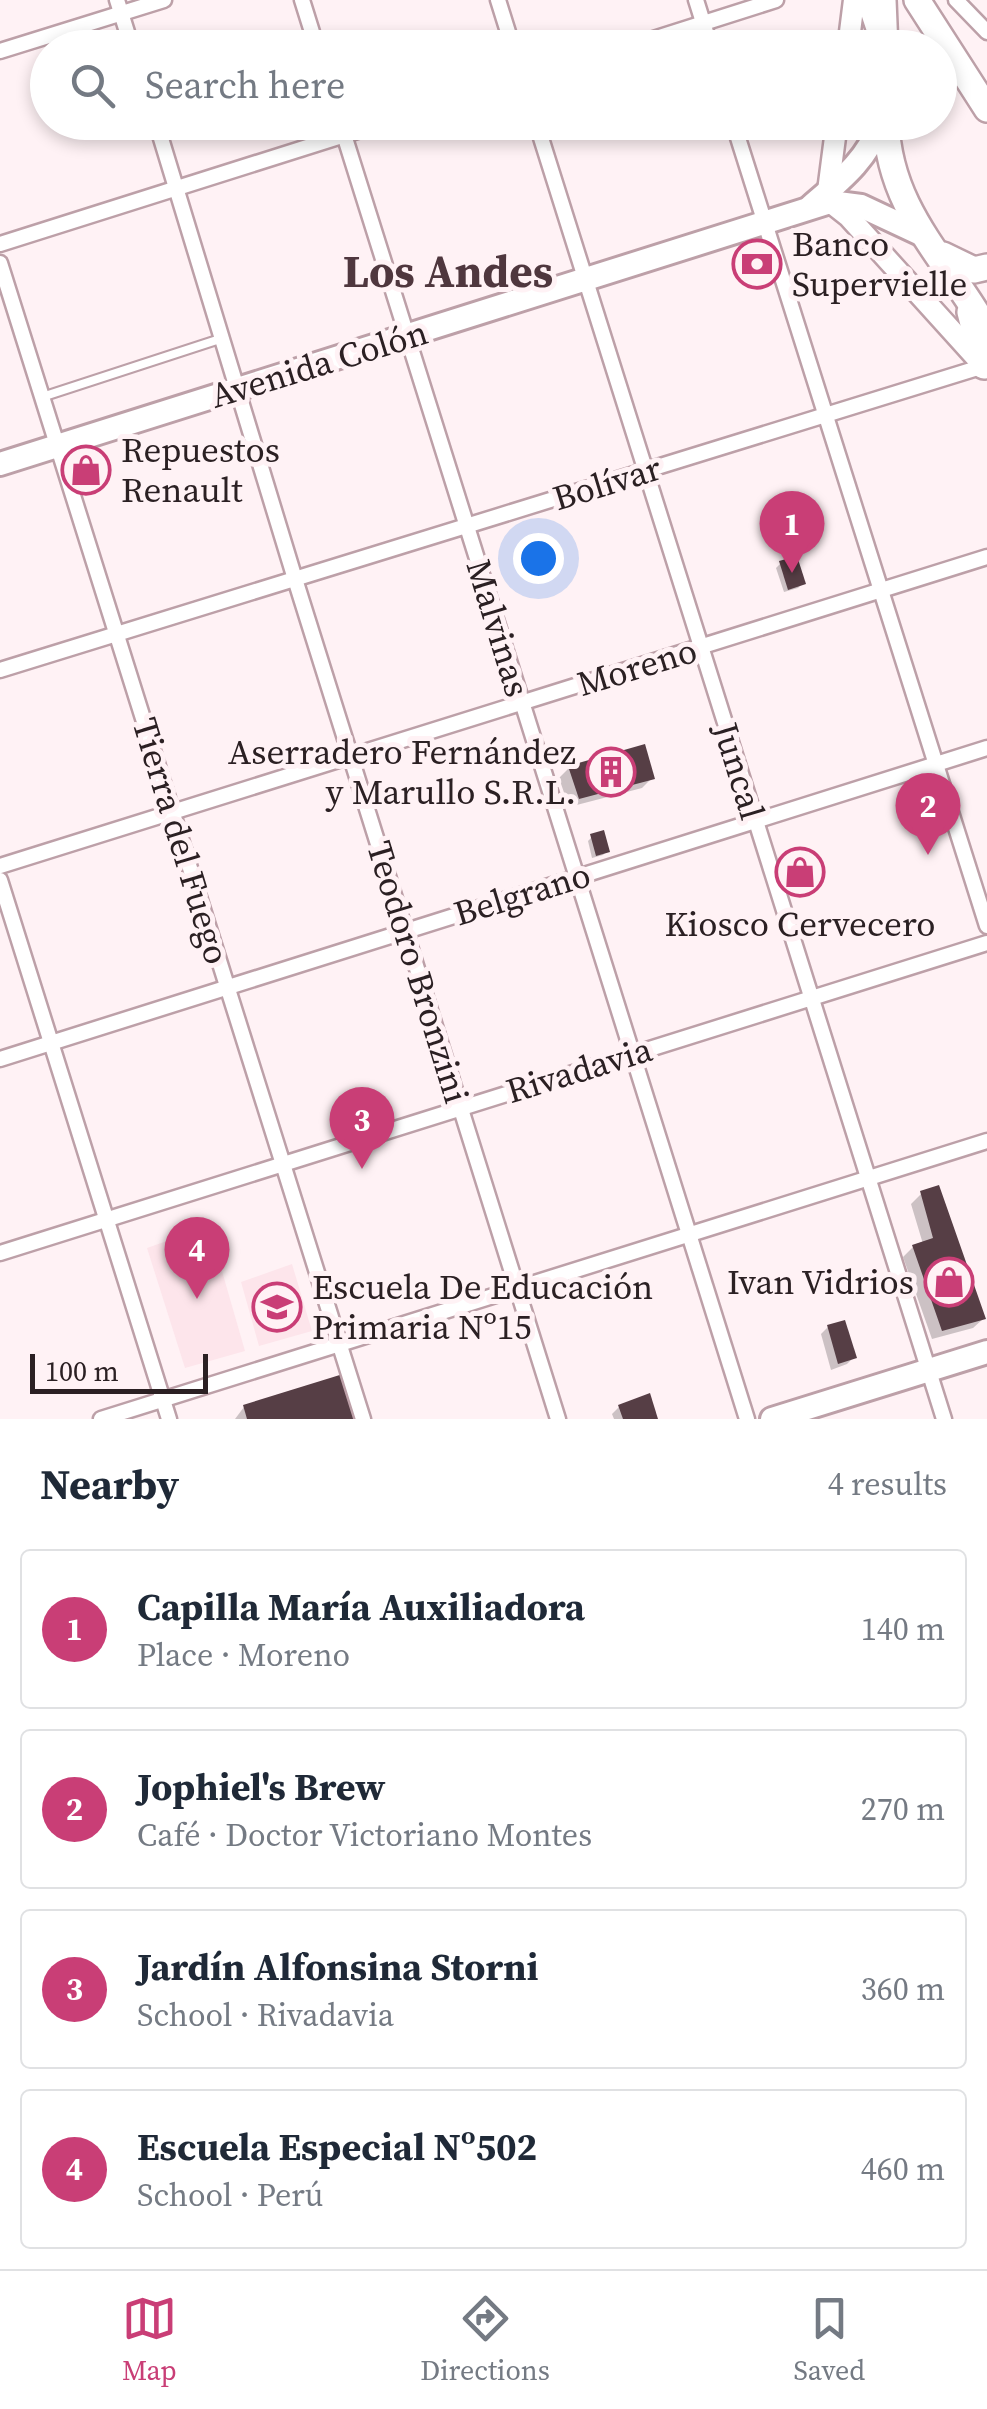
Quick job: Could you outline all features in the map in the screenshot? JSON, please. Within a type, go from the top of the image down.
[{"type":"highway","points":[[883,0],[884,30]]},
{"type":"highway","points":[[917,0],[933,30]]},
{"type":"highway","points":[[957,63],[975,82],[987,109]]},
{"type":"highway","points":[[887,140],[901,196],[987,330]]},
{"type":"highway","points":[[930,243],[974,270],[987,267]]},
{"type":"highway","points":[[963,288],[986,371]]},
{"type":"main road","name":"Avenida Colón","points":[[0,464],[822,200],[856,166],[874,140]]},
{"type":"main road","points":[[822,200],[860,206],[930,243]]},
{"type":"main road","points":[[772,1419],[987,1352]]},
{"type":"street","points":[[58,30],[119,7],[164,0]]},
{"type":"street","points":[[302,0],[311,30]]},
{"type":"street","points":[[498,0],[507,30]]},
{"type":"street","points":[[696,0],[706,30]]},
{"type":"street","points":[[682,30],[776,0]]},
{"type":"street","points":[[850,30],[854,0]]},
{"type":"street","points":[[867,0],[878,30]]},
{"type":"street","points":[[931,0],[938,30]]},
{"type":"street","points":[[956,0],[987,32]]},
{"type":"street","points":[[0,52],[30,41]]},
{"type":"street","name":"Teodoro Bronzini","points":[[161,140],[558,1419]]},
{"type":"street","points":[[0,244],[176,189],[312,140]]},
{"type":"street","name":"Malvinas","points":[[345,140],[747,1419]]},
{"type":"street","name":"Juncal","points":[[542,140],[944,1419]]},
{"type":"street","points":[[739,140],[987,926]]},
{"type":"street","points":[[834,140],[822,200],[849,217],[986,371]]},
{"type":"street","name":"Tierra del Fuego","points":[[0,263],[363,1419]]},
{"type":"street","name":"Bolívar","points":[[0,670],[826,415],[986,371]]},
{"type":"street","name":"Moreno","points":[[0,866],[987,557]]},
{"type":"street","name":"Belgrano","points":[[0,1059],[987,748]]},
{"type":"street","points":[[0,880],[169,1419]]},
{"type":"street","name":"Rivadavia","points":[[0,1253],[987,943]]},
{"type":"street","points":[[101,1419],[987,1142]]},
{"type":"lane","points":[[42,398],[224,338]]},
{"type":"shaded area","points":[[209,1226],[245,1351],[185,1368],[147,1248]]},
{"type":"shaded area","name":"Escuela De Educación Primaria Nº15","points":[[292,1264],[312,1331],[259,1346],[241,1282]]},
{"type":"building","points":[[797,556],[806,584],[788,590],[779,561]]},
{"type":"building","name":"Aserradero Fernández y Marullo S.R.L.","points":[[645,744],[655,779],[579,799],[568,766]]},
{"type":"building","points":[[604,830],[610,852],[596,856],[590,834]]},
{"type":"building","name":"Ivan Vidrios","points":[[939,1185],[986,1319],[942,1331],[912,1245],[933,1238],[920,1191]]},
{"type":"building","points":[[845,1320],[857,1358],[838,1364],[827,1325]]},
{"type":"building","points":[[343,1374],[355,1419],[247,1419],[243,1405]]},
{"type":"building","points":[[650,1393],[658,1419],[623,1419],[618,1405]]},
{"type":"place","name":"Banco Supervielle","points":[[757,264]]},
{"type":"place","name":"Repuestos Renault","points":[[86,470]]},
{"type":"place","name":"Capilla María Auxiliadora","points":[[792,573]]},
{"type":"place","name":"Aserradero Fernández y Marullo S.R.L.","points":[[611,772]]},
{"type":"place","name":"Jophiel's Brew","points":[[928,855]]},
{"type":"place","name":"Kiosco Cervecero","points":[[800,872]]},
{"type":"place","name":"Jardín Alfonsina Storni","points":[[362,1169]]},
{"type":"place","name":"Ivan Vidrios","points":[[949,1282]]},
{"type":"place","name":"Escuela Especial Nº502","points":[[197,1299]]},
{"type":"place","name":"Escuela De Educación Primaria Nº15","points":[[277,1307]]},
{"type":"district","name":"Los Andes","points":[[448,271]]}]
